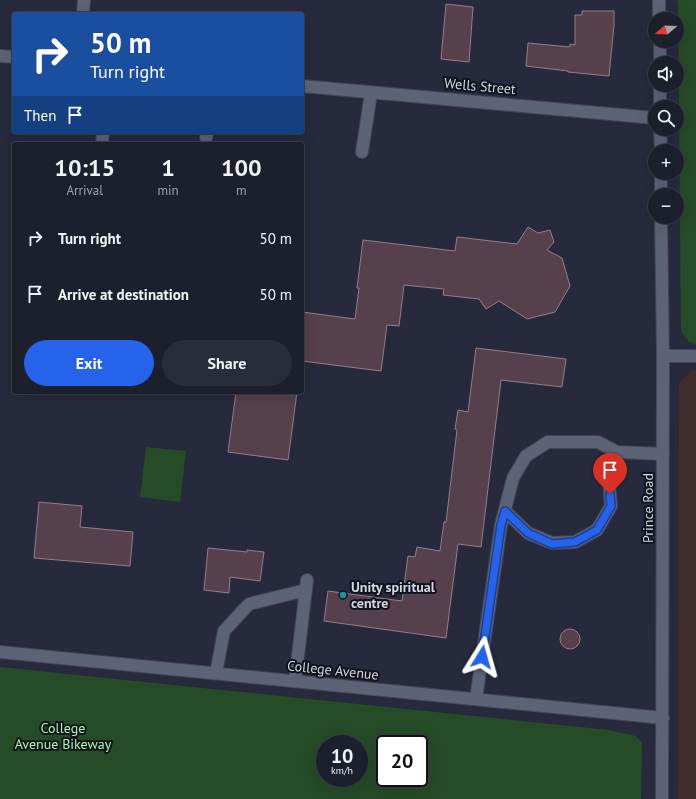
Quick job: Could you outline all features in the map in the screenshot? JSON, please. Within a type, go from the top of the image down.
[{"type":"street","points":[[83,12],[84,0]]},
{"type":"street","points":[[659,0],[659,12]]},
{"type":"street","points":[[0,56],[12,57]]},
{"type":"street","name":"Wells Street","points":[[304,86],[648,117]]},
{"type":"street","points":[[362,152],[371,93]]},
{"type":"street","name":"Prince Road","points":[[661,224],[663,356],[662,799]]},
{"type":"street","points":[[663,356],[696,356]]},
{"type":"street","points":[[476,699],[501,525],[513,478],[526,456],[548,442],[598,442],[617,452],[663,454]]},
{"type":"street","points":[[505,511],[528,533],[552,544],[575,542],[597,530],[611,506],[608,470],[617,452]]},
{"type":"street","points":[[216,673],[224,631],[249,604],[306,585],[294,681]]},
{"type":"street","name":"College Avenue","points":[[0,652],[663,718]]},
{"type":"shaded area","points":[[692,370],[696,370],[696,799],[678,799],[679,383]]},
{"type":"green space","points":[[678,0],[696,0],[696,345],[689,342],[681,331],[680,224],[684,224],[684,188],[680,188],[680,180],[684,180],[684,144],[679,144],[679,136],[684,136],[684,100],[679,100],[679,92],[684,92],[684,56],[679,56],[678,48],[684,48],[684,12],[678,12]]},
{"type":"green space","points":[[146,447],[186,451],[180,502],[140,497]]},
{"type":"green space","name":"College Avenue Bikeway","points":[[0,667],[609,730],[636,736],[642,743],[641,799],[0,799]]},
{"type":"building","points":[[446,4],[473,7],[469,62],[441,59]]},
{"type":"building","points":[[582,11],[614,11],[609,76],[526,66],[528,43],[570,47],[570,44],[575,45],[575,15],[582,15]]},
{"type":"building","points":[[528,227],[538,233],[550,230],[554,242],[547,250],[562,258],[570,286],[555,312],[527,319],[499,301],[486,309],[479,299],[443,295],[444,289],[404,285],[399,326],[387,325],[381,371],[304,361],[304,312],[355,319],[363,240],[455,251],[457,237],[517,244]]},
{"type":"building","points":[[476,348],[566,359],[562,387],[501,380],[481,547],[458,544],[446,638],[324,621],[328,591],[402,601],[408,556],[415,557],[417,547],[440,551],[444,522],[446,522],[458,410],[468,412]]},
{"type":"building","points":[[236,394],[297,394],[288,460],[228,452]]},
{"type":"building","points":[[39,502],[82,506],[80,527],[133,532],[130,566],[34,558]]},
{"type":"building","points":[[208,548],[247,552],[247,550],[264,552],[260,581],[230,577],[229,593],[204,590]]},
{"type":"building","points":[[570,629],[577,632],[580,639],[577,646],[570,649],[563,646],[560,639],[563,632]]},
{"type":"place","name":"Unity spiritual centre","points":[[343,595]]},
{"type":"route","points":[[482,657],[501,525],[505,511],[528,533],[552,544],[575,542],[597,530],[611,506],[610,494]]}]
